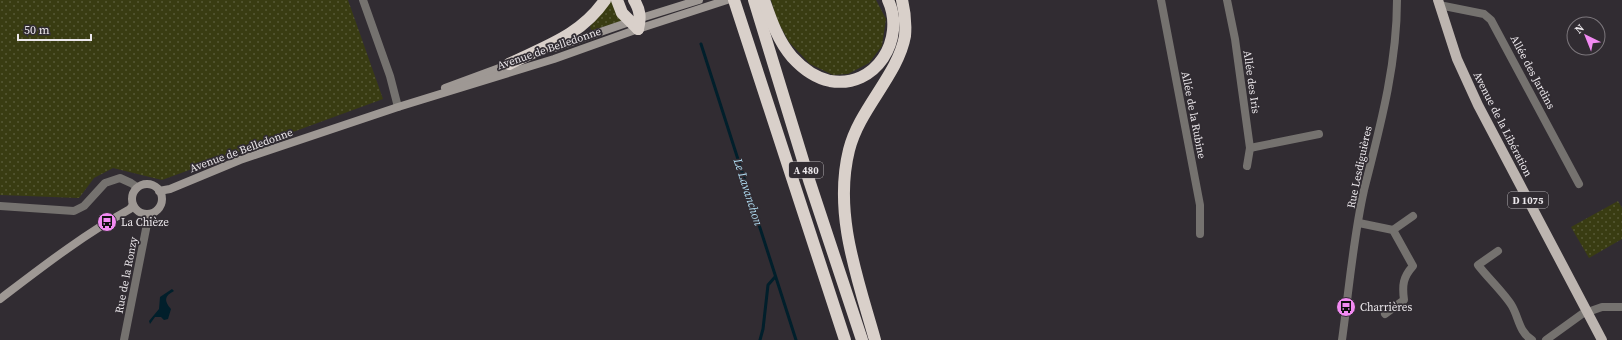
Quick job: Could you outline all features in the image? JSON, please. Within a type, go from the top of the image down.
[{"type":"highway","points":[[510,64],[575,31],[595,14],[605,0]]},
{"type":"highway","points":[[617,0],[622,13],[637,23],[639,8],[634,0]]},
{"type":"highway","points":[[727,0],[773,120]]},
{"type":"highway","name":"A 480","points":[[734,0],[845,340]]},
{"type":"highway","name":"A 480","points":[[754,0],[812,187],[862,340]]},
{"type":"highway","points":[[764,0],[784,46],[795,60],[817,76],[832,81],[841,81],[864,76],[876,66],[886,53],[890,45],[894,26],[888,0]]},
{"type":"highway","points":[[875,340],[852,257],[847,232],[844,194],[845,178],[849,149],[853,136],[869,105],[888,75],[902,46],[905,26],[902,0]]},
{"type":"main road","name":"Avenue de Belledonne","points":[[398,107],[510,64],[637,23],[700,0]]},
{"type":"main road","name":"Avenue de Belledonne","points":[[159,191],[170,189],[240,160],[398,107],[554,59],[637,23],[705,7],[727,0]]},
{"type":"main road","name":"Avenue de la Libération","points":[[1438,2],[1457,59],[1478,105],[1602,340]]},
{"type":"main road","points":[[148,184],[156,187],[159,191],[162,199],[160,206],[156,210],[148,214],[137,210],[133,205],[132,197],[137,187],[148,184]]},
{"type":"main road","points":[[0,300],[100,225],[130,209],[133,205]]},
{"type":"street","points":[[363,0],[390,76],[398,107]]},
{"type":"street","name":"Allée de la Rubine","points":[[1161,0],[1200,206],[1200,234]]},
{"type":"street","name":"Allée des Iris","points":[[1227,0],[1235,40],[1250,148],[1247,166]]},
{"type":"street","name":"Rue Lesdiguières","points":[[1342,340],[1358,223],[1378,129],[1386,104],[1391,73],[1397,0]]},
{"type":"street","name":"Allée des Jardins","points":[[1438,2],[1484,14],[1491,20],[1579,184]]},
{"type":"street","points":[[1250,148],[1319,134]]},
{"type":"street","points":[[0,206],[74,211],[84,206],[105,183],[120,178],[137,187]]},
{"type":"street","name":"Rue de la Ronzy","points":[[124,340],[148,214]]},
{"type":"street","points":[[1358,223],[1393,230],[1413,216]]},
{"type":"street","points":[[1385,314],[1404,300],[1403,282],[1413,266],[1393,230]]},
{"type":"street","points":[[1498,251],[1478,266],[1512,306],[1518,323],[1527,337],[1532,340]]},
{"type":"street","points":[[1546,340],[1572,320],[1587,312],[1602,307],[1622,307]]},
{"type":"green space","points":[[0,0],[348,0],[383,99],[162,180],[113,168],[94,178],[79,198],[0,195]]},
{"type":"green space","points":[[613,0],[622,21],[591,30],[590,26],[610,1]]},
{"type":"green space","points":[[771,0],[876,0],[886,19],[882,46],[869,63],[848,74],[833,75],[810,64],[789,42],[777,20]]},
{"type":"green space","points":[[1618,201],[1622,208],[1622,239],[1589,258],[1571,227]]},
{"type":"water","points":[[172,289],[174,291],[168,295],[166,299],[167,304],[171,309],[168,319],[164,320],[161,317],[155,317],[150,324],[149,321],[159,309],[160,297]]},
{"type":"waterway","name":"Le Lavanchon","points":[[701,44],[796,340]]},
{"type":"waterway","points":[[760,340],[763,329],[768,285],[775,277]]},
{"type":"place","name":"La Chièze","points":[[107,222]]},
{"type":"place","name":"Charrières","points":[[1346,307]]}]
